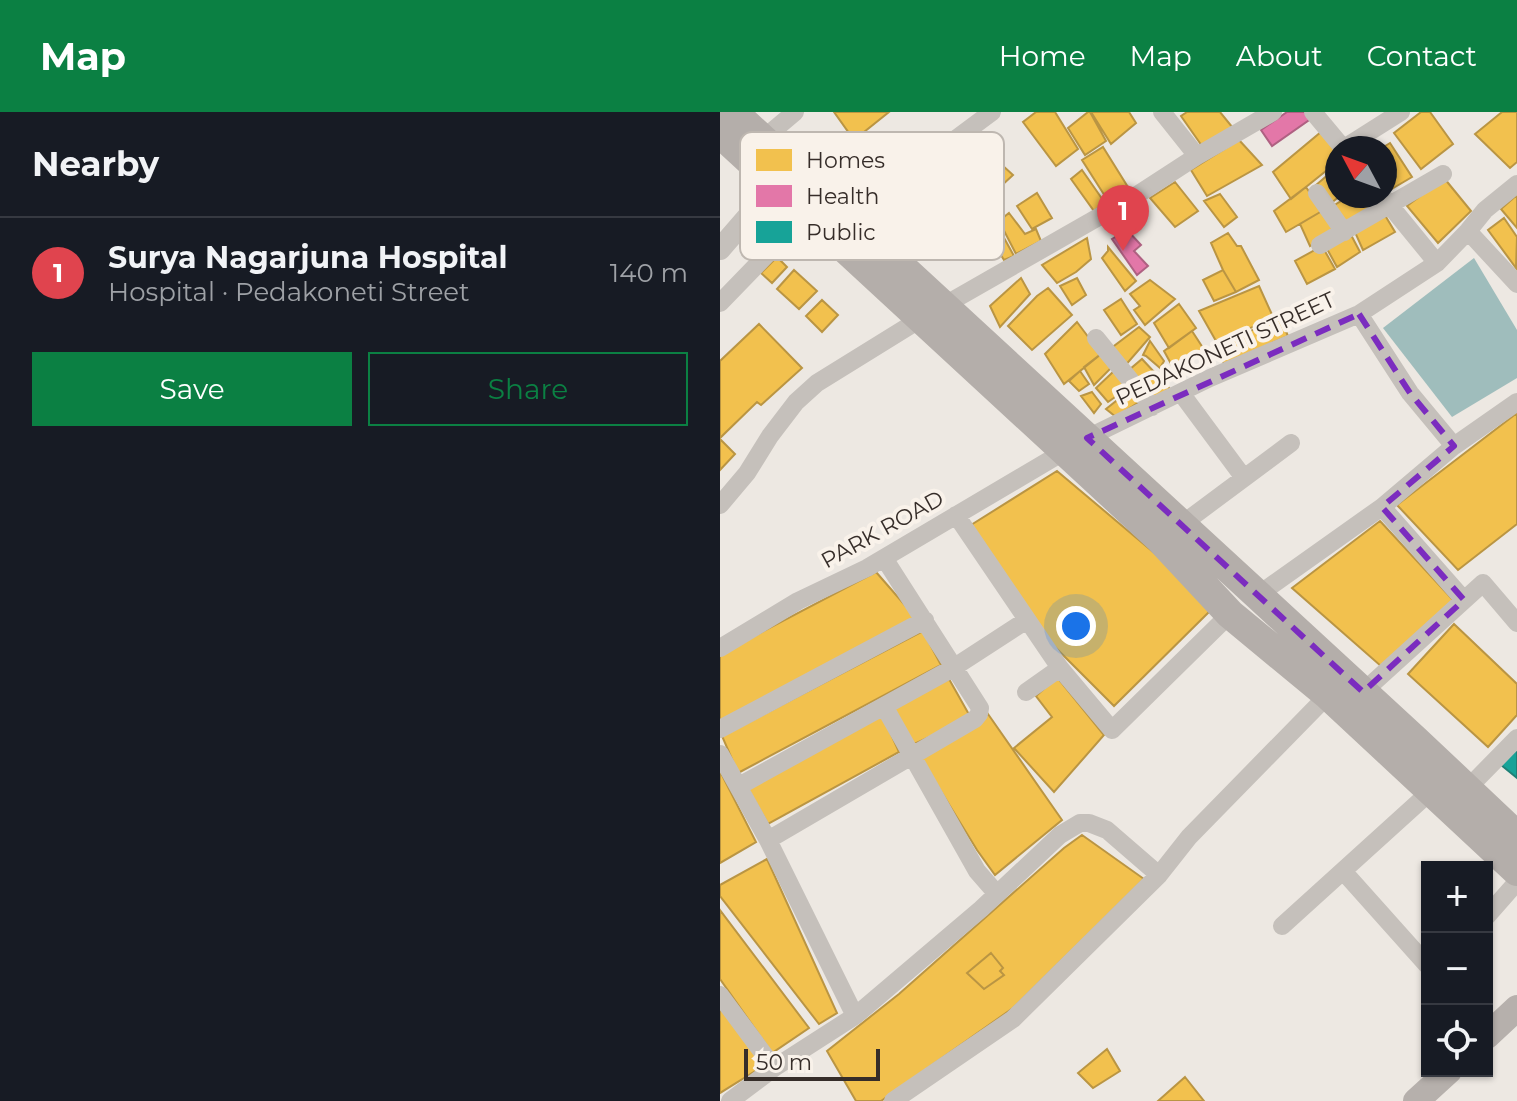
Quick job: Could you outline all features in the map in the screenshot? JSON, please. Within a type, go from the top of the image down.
[{"type":"main road","points":[[733,112],[755,132]]},
{"type":"main road","points":[[720,133],[740,146]]},
{"type":"main road","points":[[867,260],[933,312],[1076,445],[1230,614],[1328,695],[1517,871]]},
{"type":"main road","points":[[886,260],[933,312]]},
{"type":"main road","points":[[1076,445],[1181,525],[1517,836]]},
{"type":"main road","points":[[1493,1030],[1517,1008]]},
{"type":"main road","points":[[1420,1100],[1443,1077]]},
{"type":"street","points":[[771,132],[795,112]]},
{"type":"street","points":[[964,132],[991,112]]},
{"type":"street","points":[[1162,112],[1197,156]]},
{"type":"street","points":[[720,505],[747,473],[796,402],[817,383],[1273,112]]},
{"type":"street","points":[[1313,112],[1333,136]]},
{"type":"street","points":[[1362,136],[1401,112]]},
{"type":"street","points":[[1397,196],[1443,174]]},
{"type":"street","points":[[1359,314],[1437,263],[1485,210],[1517,184]]},
{"type":"street","points":[[1317,193],[1344,232]]},
{"type":"street","points":[[1320,245],[1377,208]]},
{"type":"street","points":[[1392,208],[1437,263]]},
{"type":"street","points":[[720,249],[740,226]]},
{"type":"street","points":[[1468,231],[1517,284]]},
{"type":"street","points":[[720,303],[762,260]]},
{"type":"street","name":"PEDAKONETI STREET","points":[[1076,445],[1210,378],[1359,314],[1410,393],[1454,446]]},
{"type":"street","points":[[1096,338],[1152,407]]},
{"type":"street","points":[[1181,393],[1244,478]]},
{"type":"street","points":[[1258,595],[1382,507],[1454,446],[1517,402]]},
{"type":"street","points":[[1181,525],[1291,443]]},
{"type":"street","name":"PARK ROAD","points":[[720,648],[798,601],[884,558],[1076,445]]},
{"type":"street","points":[[1382,507],[1464,600]]},
{"type":"street","points":[[956,515],[1060,668],[1112,730],[1230,614]]},
{"type":"street","points":[[768,840],[979,714],[980,708],[884,558]]},
{"type":"street","points":[[1363,692],[1483,583],[1517,623]]},
{"type":"street","points":[[720,729],[925,620]]},
{"type":"street","points":[[739,786],[953,668],[1027,620]]},
{"type":"street","points":[[1026,692],[1060,668]]},
{"type":"street","points":[[893,1101],[1013,1019],[1159,875],[1189,837],[1328,695]]},
{"type":"street","points":[[884,706],[977,871],[997,894]]},
{"type":"street","points":[[1467,789],[1517,738]]},
{"type":"street","points":[[720,754],[768,840],[855,1016]]},
{"type":"street","points":[[1282,926],[1431,791]]},
{"type":"street","points":[[730,1101],[774,1068],[855,1016],[981,909],[1060,835],[1080,823],[1107,830],[1159,875]]},
{"type":"street","points":[[1343,871],[1421,958]]},
{"type":"street","points":[[1493,909],[1517,882]]},
{"type":"street","points":[[720,995],[774,1068]]},
{"type":"highlighted area","points":[[1359,314],[1410,393],[1454,446],[1382,507],[1464,600],[1363,692],[1087,438]]},
{"type":"water","points":[[1474,258],[1517,330],[1517,378],[1452,417],[1383,328]]},
{"type":"building: Homes","points":[[834,112],[889,112],[864,132],[848,132]]},
{"type":"building: Homes","points":[[1036,112],[1055,112],[1078,149],[1056,166],[1023,122]]},
{"type":"building: Homes","points":[[1088,112],[1106,141],[1085,155],[1068,128]]},
{"type":"building: Homes","points":[[1091,112],[1129,112],[1136,123],[1111,144]]},
{"type":"building: Homes","points":[[1187,112],[1220,112],[1233,128],[1202,146],[1181,116]]},
{"type":"building: Homes","points":[[1421,112],[1430,112],[1453,144],[1421,169],[1394,133]]},
{"type":"building: Homes","points":[[1502,112],[1517,112],[1517,162],[1510,168],[1475,134]]},
{"type":"building: Homes","points":[[1321,132],[1325,137],[1325,172],[1291,199],[1273,172]]},
{"type":"building: Homes","points":[[1239,140],[1262,165],[1207,196],[1191,170]]},
{"type":"building: Homes","points":[[1103,147],[1131,192],[1110,204],[1082,160]]},
{"type":"building: Homes","points":[[1397,154],[1412,177],[1397,186]]},
{"type":"building: Homes","points":[[1004,167],[1013,175],[1004,183]]},
{"type":"building: Homes","points":[[1082,170],[1105,203],[1094,211],[1071,179]]},
{"type":"building: Homes","points":[[1325,177],[1325,196],[1316,185]]},
{"type":"building: Homes","points":[[1444,178],[1471,211],[1438,243],[1407,206]]},
{"type":"building: Homes","points":[[1175,182],[1198,211],[1175,227],[1150,198]]},
{"type":"building: Homes","points":[[1306,187],[1322,211],[1286,232],[1274,211]]},
{"type":"building: Homes","points":[[1037,193],[1052,218],[1032,229],[1017,206]]},
{"type":"building: Homes","points":[[1220,194],[1237,217],[1224,227],[1204,201]]},
{"type":"building: Homes","points":[[1517,195],[1517,228],[1501,209]]},
{"type":"building: Homes","points":[[1334,208],[1376,208],[1346,225]]},
{"type":"building: Homes","points":[[1322,211],[1336,231],[1310,246],[1300,224]]},
{"type":"building: Homes","points":[[1383,212],[1395,232],[1363,250],[1354,230]]},
{"type":"building: Homes","points":[[1009,213],[1025,234],[1036,229],[1041,241],[1016,254],[1004,231],[1004,217]]},
{"type":"building: Homes","points":[[1504,218],[1517,237],[1516,268],[1488,230]]},
{"type":"building: Homes","points":[[1228,233],[1237,246],[1241,246],[1259,280],[1236,292],[1211,243]]},
{"type":"building: Homes","points":[[1350,233],[1360,252],[1337,267],[1326,247]]},
{"type":"building: Homes","points":[[1004,238],[1014,256],[1004,260]]},
{"type":"building: Homes","points":[[1087,238],[1091,259],[1057,283],[1042,265]]},
{"type":"building: Homes","points":[[1322,246],[1335,269],[1307,284],[1295,261]]},
{"type":"building: Homes","points":[[1108,247],[1136,281],[1125,291],[1102,258]]},
{"type":"building: Homes","points":[[774,260],[780,260],[787,267],[772,283],[761,273]]},
{"type":"building: Homes","points":[[794,270],[817,291],[799,309],[777,289]]},
{"type":"building: Homes","points":[[1223,270],[1236,292],[1214,301],[1203,280]]},
{"type":"building: Homes","points":[[1021,278],[1030,294],[1000,327],[990,306]]},
{"type":"building: Homes","points":[[1077,278],[1086,295],[1072,305],[1060,286]]},
{"type":"building: Homes","points":[[1150,280],[1175,299],[1145,325],[1134,310],[1140,306],[1130,294]]},
{"type":"building: Homes","points":[[1259,286],[1274,319],[1216,341],[1199,311]]},
{"type":"building: Homes","points":[[1048,288],[1072,315],[1032,350],[1008,326]]},
{"type":"building: Homes","points":[[1121,299],[1137,324],[1121,335],[1104,310]]},
{"type":"building: Homes","points":[[822,300],[838,315],[822,332],[806,316]]},
{"type":"building: Homes","points":[[1179,304],[1196,328],[1169,348],[1154,323]]},
{"type":"building: Homes","points":[[1280,318],[1288,336],[1224,364],[1216,346]]},
{"type":"building: Homes","points":[[1077,322],[1101,354],[1064,384],[1045,354]]},
{"type":"building: Homes","points":[[759,324],[802,368],[761,405],[757,402],[720,438],[720,361]]},
{"type":"building: Homes","points":[[1139,327],[1150,337],[1124,367],[1110,349]]},
{"type":"building: Homes","points":[[1192,331],[1205,351],[1175,371],[1164,351]]},
{"type":"building: Homes","points":[[1150,341],[1164,361],[1160,368],[1143,355]]},
{"type":"building: Homes","points":[[1101,354],[1111,368],[1094,385],[1084,367]]},
{"type":"building: Homes","points":[[1142,359],[1170,389],[1152,399],[1129,370]]},
{"type":"building: Homes","points":[[1080,371],[1089,384],[1079,391],[1069,381]]},
{"type":"building: Homes","points":[[1114,371],[1128,388],[1108,402],[1096,388]]},
{"type":"building: Homes","points":[[1130,390],[1139,402],[1116,417],[1106,409]]},
{"type":"building: Homes","points":[[1092,392],[1101,404],[1094,413],[1081,396]]},
{"type":"building: Homes","points":[[1517,413],[1517,524],[1458,570],[1397,505]]},
{"type":"building: Homes","points":[[720,439],[735,454],[720,470]]},
{"type":"building: Homes","points":[[1057,471],[1216,605],[1114,706],[1051,643],[971,525]]},
{"type":"building: Homes","points":[[1380,521],[1454,601],[1382,667],[1292,588]]},
{"type":"building: Homes","points":[[876,572],[917,619],[720,723],[720,654]]},
{"type":"building: Homes","points":[[1454,624],[1517,684],[1517,715],[1488,747],[1408,674]]},
{"type":"building: Homes","points":[[923,631],[941,665],[738,773],[722,736]]},
{"type":"building: Homes","points":[[1057,677],[1104,735],[1054,792],[1014,748],[1052,717],[1036,696]]},
{"type":"building: Homes","points":[[949,679],[971,718],[912,745],[891,708]]},
{"type":"building: Homes","points":[[882,714],[899,752],[768,824],[748,789]]},
{"type":"building: Homes","points":[[988,714],[1062,820],[995,875],[921,759]]},
{"type":"building: Homes","points":[[720,771],[756,842],[720,863]]},
{"type":"building: Homes","points":[[1082,835],[1144,879],[1013,1008],[881,1101],[856,1101],[827,1051],[899,994]]},
{"type":"building: Homes","points":[[767,859],[837,1013],[819,1024],[720,896],[720,885]]},
{"type":"building: Homes","points":[[720,910],[809,1028],[772,1053],[720,979]]},
{"type":"building: Homes","points":[[991,953],[1003,968],[1000,971],[1004,975],[984,989],[967,973]]},
{"type":"building: Homes","points":[[720,1004],[765,1065],[720,1093]]},
{"type":"building: Homes","points":[[1107,1049],[1120,1071],[1093,1088],[1078,1073]]},
{"type":"building: Homes","points":[[1185,1077],[1204,1101],[1158,1101]]},
{"type":"building: Health","points":[[1287,112],[1307,112],[1312,118],[1272,146],[1261,130]]},
{"type":"building: Health","points":[[1127,230],[1141,245],[1134,251],[1148,266],[1137,275],[1112,239]]},
{"type":"building: Public","points":[[1517,749],[1517,778],[1501,765]]},
{"type":"place","name":"Surya Nagarjuna Hospital","points":[[1123,251]]}]
